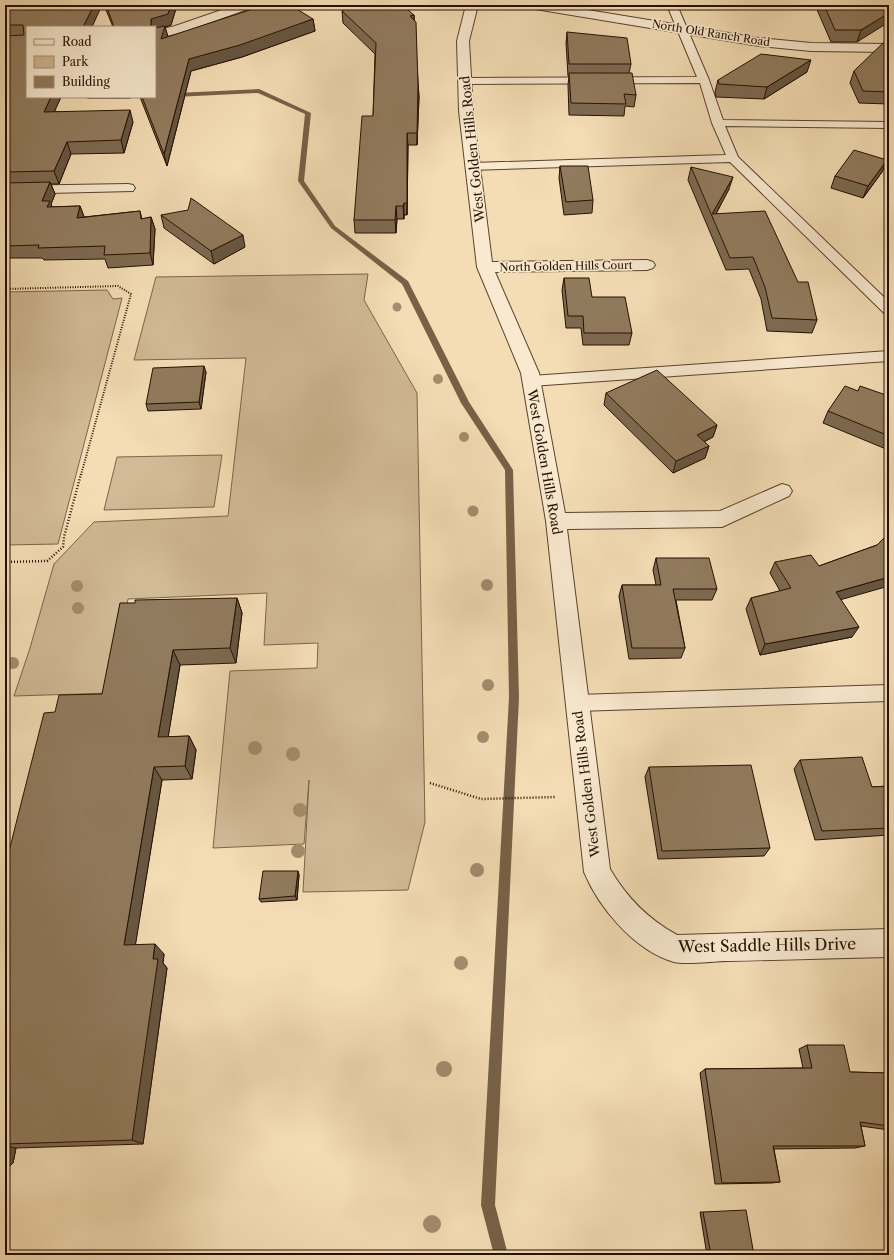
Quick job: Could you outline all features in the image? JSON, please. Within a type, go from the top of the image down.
[{"type":"street","points":[[156,35],[179,29],[247,5]]},
{"type":"street","name":"West Golden Hills Road","points":[[472,5],[463,41],[464,81],[466,111],[485,267],[530,373],[556,521],[597,872],[610,897],[629,919]]},
{"type":"street","name":"North Old Ranch Road","points":[[535,5],[759,42],[811,47],[889,48]]},
{"type":"street","points":[[5,190],[128,188]]},
{"type":"street","name":"North Golden Hills Court","points":[[485,267],[647,265]]},
{"type":"street","points":[[556,521],[722,518],[782,492]]},
{"type":"street","name":"West Saddle Hills Drive","points":[[629,919],[649,935],[675,949],[889,943]]},
{"type":"lane","points":[[672,5],[704,80],[718,123],[733,158],[889,310]]},
{"type":"lane","points":[[464,81],[704,80]]},
{"type":"lane","points":[[718,123],[889,125]]},
{"type":"lane","points":[[473,167],[733,158]]},
{"type":"lane","points":[[531,381],[889,356]]},
{"type":"lane","points":[[577,703],[889,694]]},
{"type":"path","points":[[5,289],[118,286],[131,294],[64,537],[63,547],[47,561],[5,562]]},
{"type":"path","points":[[430,782],[481,799],[556,797]]},
{"type":"green space","points":[[368,274],[364,300],[417,393],[425,822],[408,890],[303,892],[309,780],[304,844],[213,848],[230,671],[317,668],[318,643],[264,645],[267,593],[128,599],[111,693],[14,696],[30,648],[54,564],[94,522],[228,516],[246,358],[134,360],[156,277]]},
{"type":"green space","points":[[107,290],[113,299],[122,298],[58,544],[5,545],[5,292]]},
{"type":"green space","points":[[222,455],[214,507],[104,510],[117,457]]},
{"type":"building","points":[[5,5],[94,5],[84,26],[26,26],[26,98],[51,98],[44,112],[130,110],[121,140],[67,142],[54,171],[5,172],[5,36],[24,35],[23,25],[5,25]]},
{"type":"building","points":[[106,5],[171,5],[168,14],[151,19],[151,26],[114,26]]},
{"type":"building","points":[[265,5],[290,5],[313,19],[240,45],[189,59],[164,154],[142,98],[156,98],[156,28],[165,26],[161,39]]},
{"type":"building","points":[[353,5],[402,5],[414,15],[410,16],[416,22],[418,85],[417,133],[407,133],[407,203],[404,203],[403,206],[396,206],[395,220],[354,220],[362,116],[373,116],[376,43],[342,11]]},
{"type":"building","points":[[824,5],[889,5],[889,13],[861,30],[835,30]]},
{"type":"building","points":[[567,32],[627,38],[631,64],[569,64]]},
{"type":"building","points":[[889,41],[889,92],[863,91],[854,71],[884,42]]},
{"type":"building","points":[[761,54],[811,60],[767,87],[719,84],[718,80]]},
{"type":"building","points":[[569,73],[632,73],[636,95],[624,94],[626,104],[571,103]]},
{"type":"building","points":[[854,150],[887,160],[868,186],[835,176]]},
{"type":"building","points":[[560,166],[588,166],[593,200],[566,202]]},
{"type":"building","points":[[691,167],[733,177],[712,214],[765,211],[798,282],[808,282],[817,320],[772,318],[765,287],[753,257],[730,258]]},
{"type":"building","points":[[50,182],[42,201],[50,201],[47,207],[80,206],[77,218],[140,211],[141,219],[151,217],[150,253],[104,255],[105,246],[38,248],[39,245],[5,246],[5,183]]},
{"type":"building","points":[[191,198],[243,235],[211,251],[161,215],[188,210]]},
{"type":"building","points":[[564,278],[589,278],[592,297],[625,297],[632,333],[584,333],[583,316],[568,316]]},
{"type":"building","points":[[204,366],[199,402],[146,404],[153,368]]},
{"type":"building","points":[[657,370],[717,425],[697,435],[709,446],[676,461],[606,393]]},
{"type":"building","points":[[845,386],[858,391],[860,386],[889,396],[889,436],[828,411]]},
{"type":"building","points":[[889,533],[889,577],[836,592],[859,627],[765,644],[751,598],[791,588],[775,562],[811,555],[819,566],[877,545]]},
{"type":"building","points":[[656,558],[709,558],[717,589],[673,589],[685,648],[632,648],[622,585],[661,585]]},
{"type":"building","points":[[237,598],[230,648],[173,650],[158,737],[189,736],[185,766],[154,767],[124,945],[155,944],[153,959],[158,959],[132,1140],[5,1144],[5,867],[44,713],[55,712],[59,695],[102,694],[120,603],[135,603],[135,600]]},
{"type":"building","points":[[862,757],[872,787],[889,786],[889,828],[822,831],[800,760]]},
{"type":"building","points":[[751,765],[770,848],[662,851],[649,767]]},
{"type":"building","points":[[263,871],[298,871],[295,896],[259,899]]},
{"type":"building","points":[[807,1045],[844,1045],[850,1072],[889,1073],[889,1126],[860,1122],[865,1146],[773,1146],[780,1182],[722,1183],[705,1069],[812,1068]]},
{"type":"building","points":[[746,1210],[754,1255],[711,1255],[703,1212]]},
{"type":"waterway","points":[[156,96],[259,91],[308,113],[301,181],[333,227],[405,283],[465,403],[509,470],[514,697],[488,1205],[501,1255]]}]
